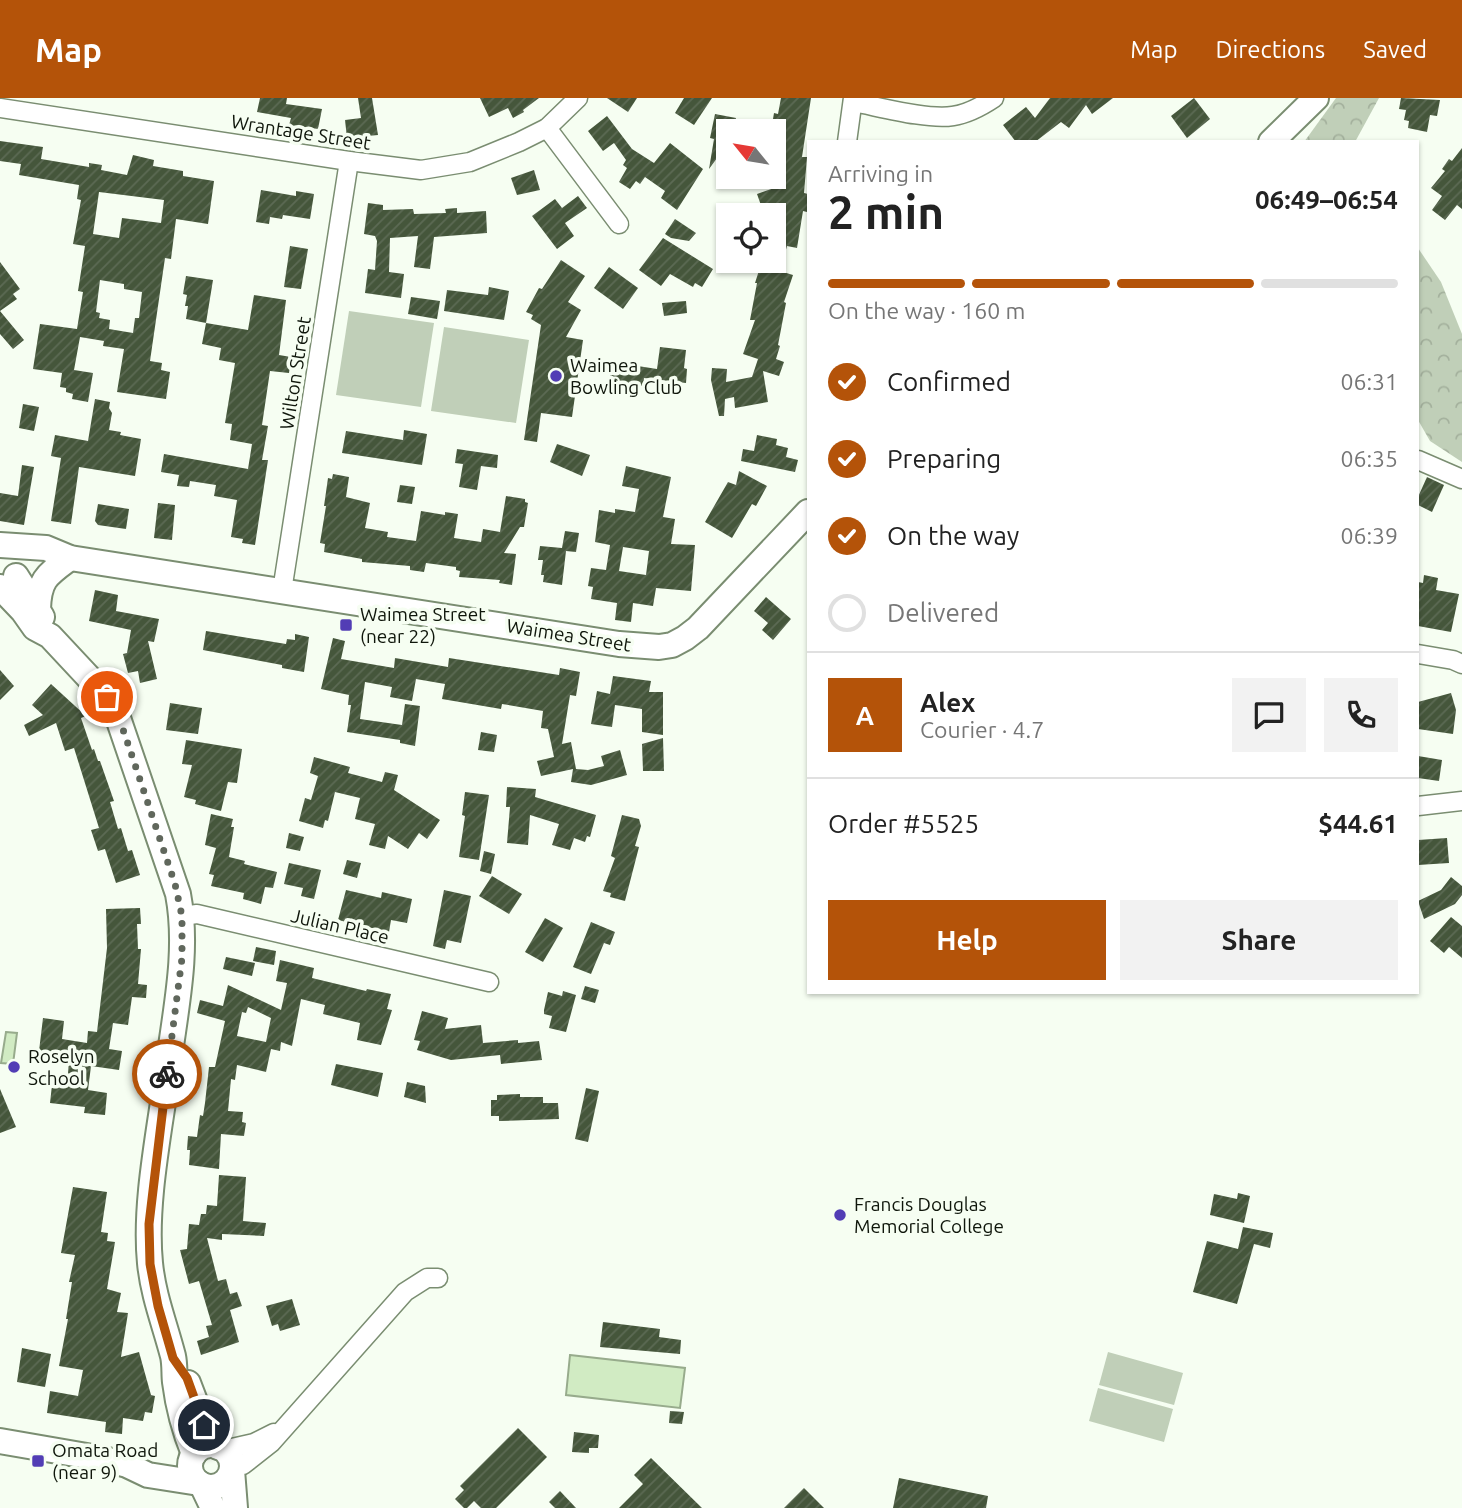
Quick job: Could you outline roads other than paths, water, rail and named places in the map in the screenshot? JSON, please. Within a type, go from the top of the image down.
[{"type":"main road","points":[[1273,140],[1316,98]]},
{"type":"main road","name":"Waimea Street","points":[[6,566],[70,558],[659,647],[672,645],[698,628],[807,513]]},
{"type":"main road","points":[[38,608],[38,591],[42,582],[70,558]]},
{"type":"main road","points":[[6,566],[38,608],[50,636]]},
{"type":"main road","points":[[6,566],[23,611],[35,628],[50,636],[107,697],[116,712],[175,884],[182,916],[182,958],[149,1224],[150,1264],[158,1306],[173,1358],[187,1437],[220,1457],[235,1508]]},
{"type":"main road","points":[[0,1441],[127,1465],[220,1457]]},
{"type":"main road","points":[[213,1508],[191,1473],[190,1466],[220,1457]]},
{"type":"main road","points":[[127,1465],[148,1475],[215,1486],[222,1484],[220,1457]]},
{"type":"street","name":"Wrantage Street","points":[[0,108],[421,170],[443,168],[491,155],[547,128],[578,98]]},
{"type":"street","points":[[847,140],[853,100],[932,116],[952,117],[969,112],[994,98]]},
{"type":"street","points":[[547,128],[619,224]]},
{"type":"street","name":"Wilton Street","points":[[282,591],[349,161]]},
{"type":"street","points":[[1419,460],[1462,479]]},
{"type":"street","points":[[1419,654],[1462,664]]},
{"type":"street","points":[[1419,806],[1462,801]]},
{"type":"street","name":"Julian Place","points":[[182,916],[197,914],[489,982]]},
{"type":"street","points":[[220,1457],[280,1431],[405,1292],[426,1278],[438,1278]]},
{"type":"place","name":"Waimea Bowling Club","points":[[556,376]]},
{"type":"place","name":"Waimea Street (near 22)","points":[[346,625]]},
{"type":"place","name":"Roselyn School","points":[[14,1067]]},
{"type":"place","name":"Francis Douglas Memorial College","points":[[840,1215]]},
{"type":"place","name":"Omata Road (near 9)","points":[[38,1461]]}]
